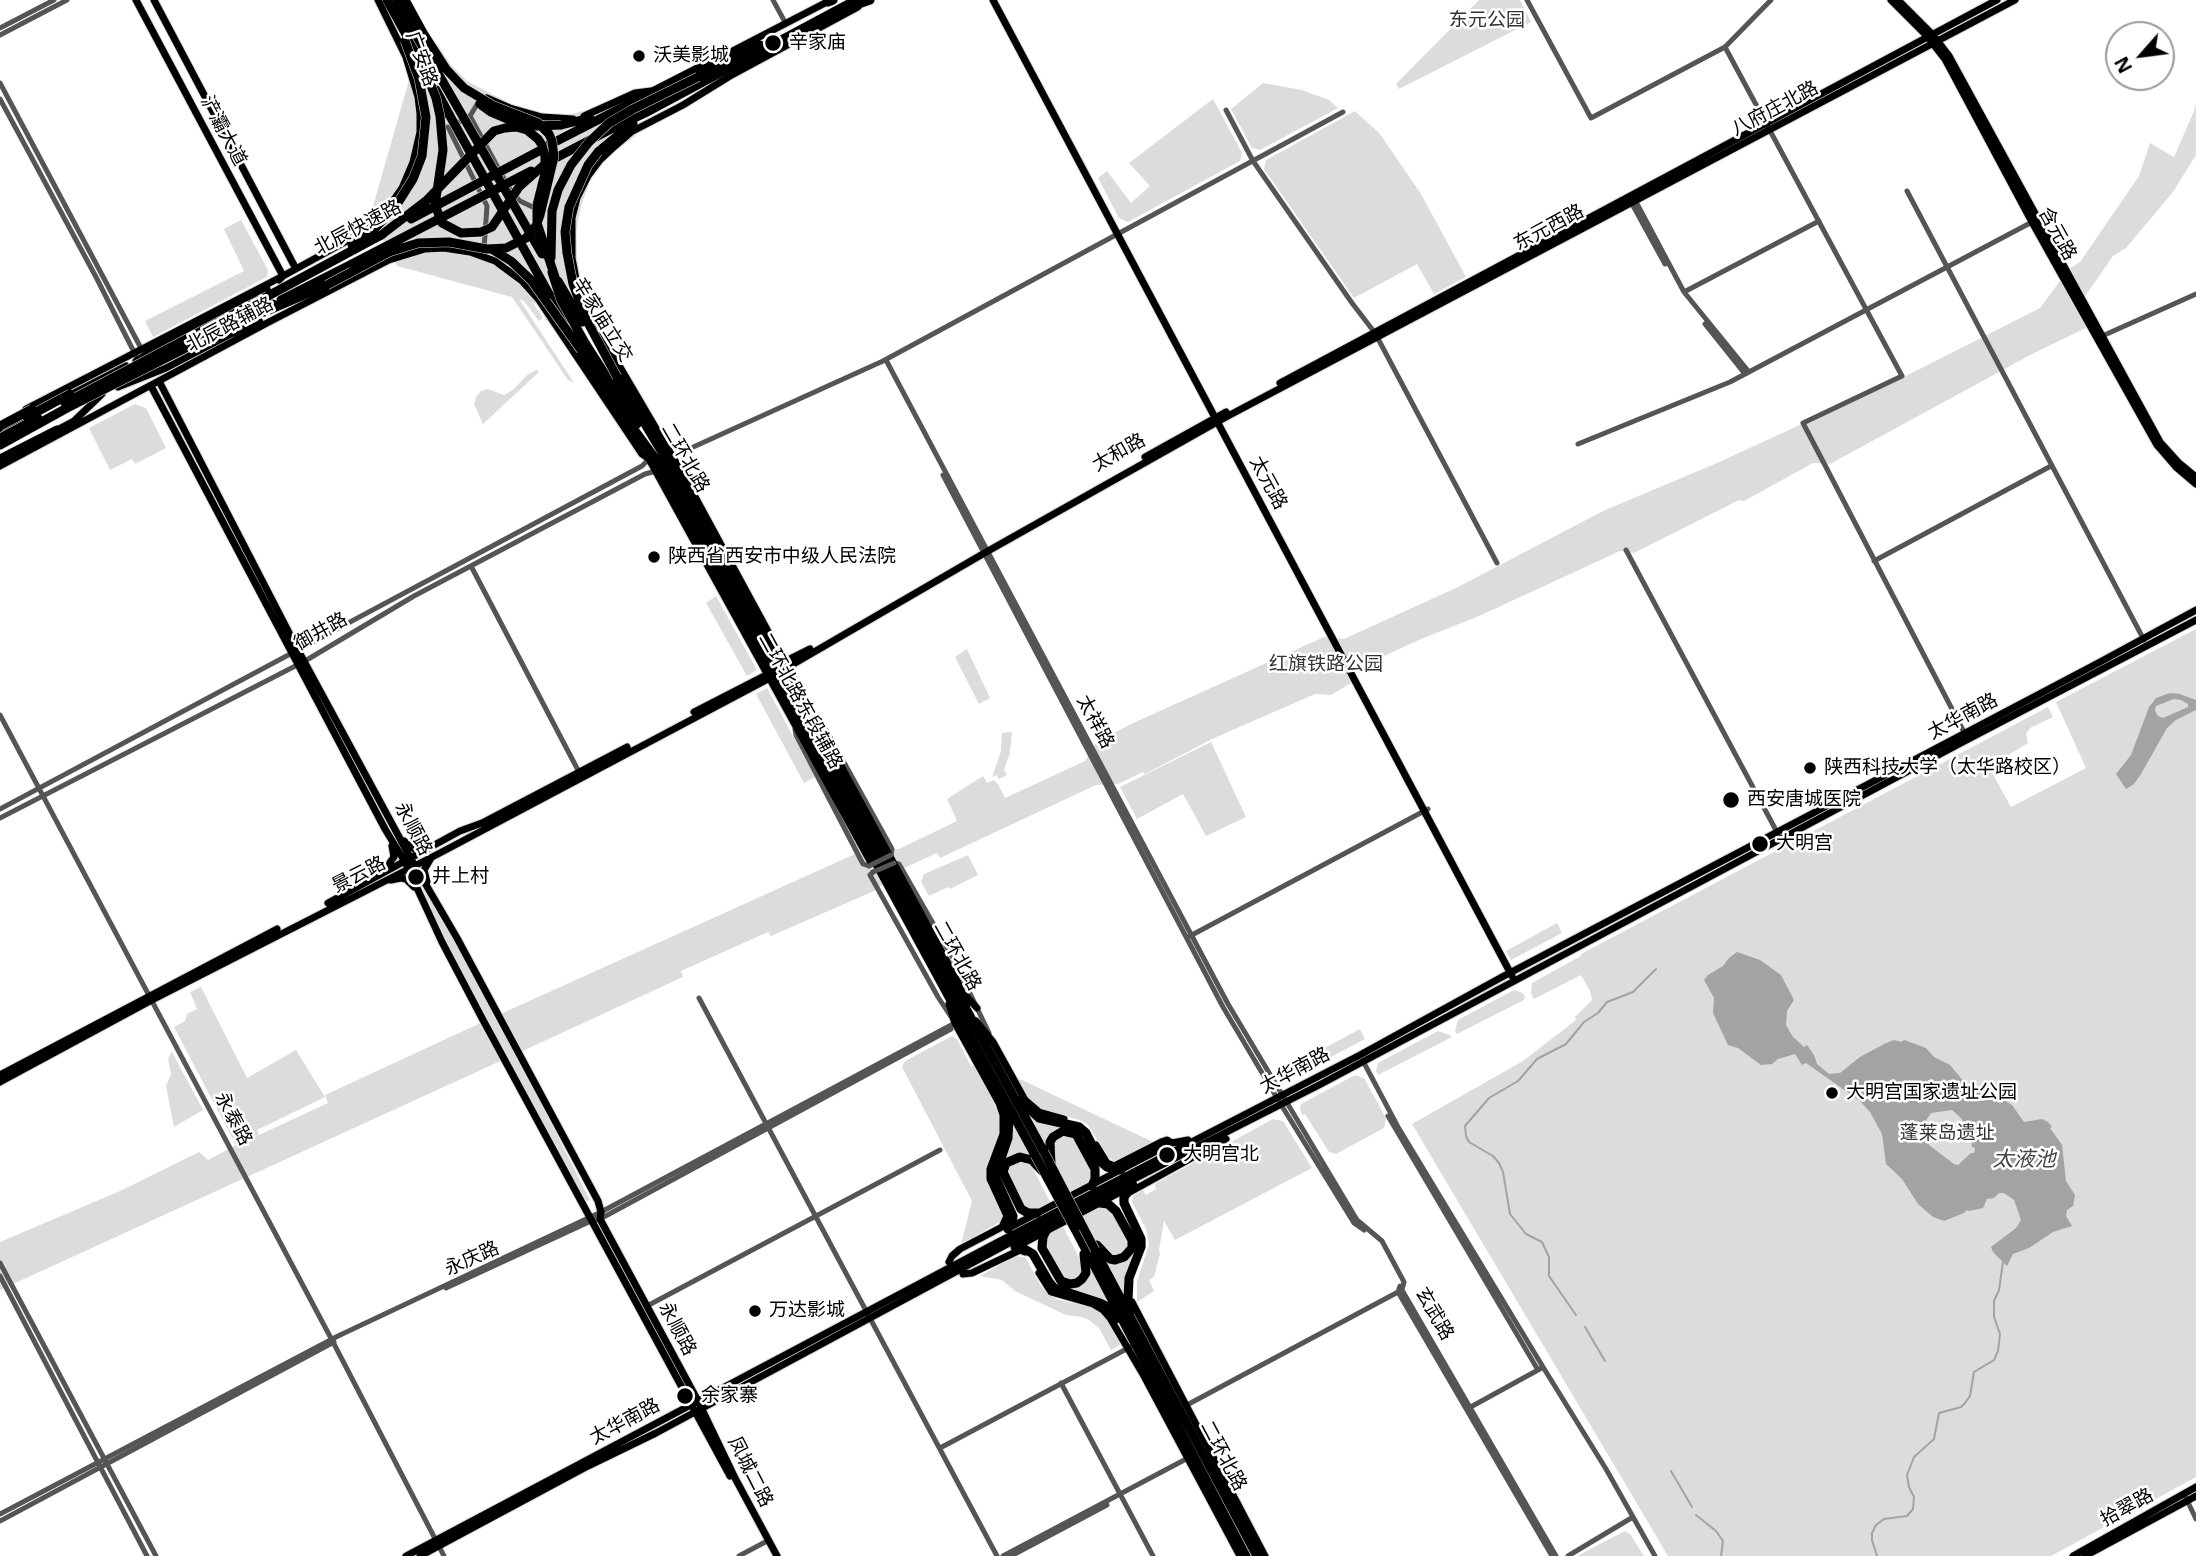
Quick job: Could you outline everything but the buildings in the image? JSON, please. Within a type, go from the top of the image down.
[{"type":"highway","points":[[272,303],[327,285],[389,252],[418,243],[449,242],[487,249],[506,248],[526,238],[536,226],[554,157],[549,134],[538,123],[494,106],[464,88],[413,37],[387,0]]},
{"type":"highway","points":[[397,0],[413,37]]},
{"type":"highway","points":[[354,247],[394,209],[413,179],[422,156],[426,117],[407,0]]},
{"type":"highway","name":"辛家庙立交","points":[[583,346],[554,282],[550,248],[552,211],[558,190],[577,157],[610,123],[633,109],[846,0]]},
{"type":"highway","points":[[645,113],[856,0]]},
{"type":"highway","points":[[832,13],[870,0]]},
{"type":"highway","name":"辛家庙立交","points":[[413,37],[424,49],[555,276],[617,377]]},
{"type":"highway","name":"辛家庙立交","points":[[413,37],[424,68],[583,346]]},
{"type":"highway","points":[[424,49],[456,85],[491,112],[510,120],[537,126],[561,125],[615,110]]},
{"type":"highway","name":"北辰快速路","points":[[0,434],[142,372],[272,303],[354,247],[380,236],[615,110],[711,62],[735,58]]},
{"type":"highway","points":[[424,68],[440,116],[443,150],[435,205],[442,223],[461,233],[481,232],[492,226],[519,187],[544,164]]},
{"type":"highway","points":[[716,75],[740,70]]},
{"type":"highway","name":"辛家庙立交","points":[[617,377],[586,319],[573,284],[566,242],[569,207],[576,188],[598,152],[645,113]]},
{"type":"highway","name":"北辰快速路","points":[[0,448],[272,303],[645,113]]},
{"type":"highway","points":[[380,236],[427,200],[494,131],[516,127],[527,130],[538,139],[545,156],[545,173],[537,205],[537,223],[555,276]]},
{"type":"highway","points":[[363,258],[406,242],[435,238],[471,241],[511,261],[531,280],[583,346],[649,459]]},
{"type":"highway","name":"二环北路","points":[[583,346],[617,391],[664,463],[783,666],[792,688],[1050,1173],[1246,1556]]},
{"type":"highway","name":"二环北路","points":[[617,377],[659,447],[664,463],[791,705],[944,984],[967,1016]]},
{"type":"highway","points":[[0,425],[58,395]]},
{"type":"highway","name":"二环北路","points":[[627,420],[664,463]]},
{"type":"highway","points":[[0,459],[57,430]]},
{"type":"highway","points":[[944,984],[950,1007],[967,1016]]},
{"type":"highway","points":[[1007,1093],[1039,1118],[1079,1127],[1086,1133],[1101,1161],[1107,1167],[1121,1170]]},
{"type":"highway","points":[[1007,1093],[1009,1129],[995,1176],[1013,1216],[1008,1228]]},
{"type":"highway","points":[[1037,1213],[1028,1213],[1021,1209],[1003,1172],[1006,1163],[1016,1157],[1040,1154],[1057,1133],[1070,1131],[1076,1134],[1096,1169],[1092,1186]]},
{"type":"highway","points":[[1040,1154],[1050,1173]]},
{"type":"highway","points":[[1133,1185],[1124,1197],[1124,1203],[1141,1239],[1128,1287],[1134,1341]]},
{"type":"highway","points":[[1098,1251],[1115,1260],[1125,1257],[1132,1248],[1132,1240],[1116,1210],[1108,1204],[1100,1203]]},
{"type":"highway","points":[[1046,1231],[1042,1237],[1042,1248],[1056,1276],[1070,1284],[1077,1283],[1086,1273],[1078,1227]]},
{"type":"highway","name":"二环北路","points":[[1078,1227],[1098,1251],[1134,1341],[1257,1556]]},
{"type":"highway","points":[[1015,1247],[1033,1254],[1054,1288],[1093,1299],[1106,1307],[1134,1341],[1159,1356]]},
{"type":"main road","name":"浐灞大道","points":[[136,0],[282,276]]},
{"type":"main road","name":"浐灞大道","points":[[154,0],[296,269]]},
{"type":"main road","name":"广安路","points":[[378,0],[406,57],[418,97],[424,132]]},
{"type":"main road","name":"广安路","points":[[407,0],[447,64],[460,78],[482,95],[510,108],[564,120],[593,114],[635,93],[653,91]]},
{"type":"main road","name":"二环北路东段辅路","points":[[870,0],[631,132],[600,160],[577,198],[572,218],[572,258],[590,316],[769,676],[950,1007]]},
{"type":"main road","name":"太元路","points":[[996,0],[1514,976]]},
{"type":"main road","name":"含元路","points":[[1891,0],[1932,38]]},
{"type":"main road","name":"含元路","points":[[1898,0],[1949,56],[2034,220],[2157,445],[2176,467],[2196,484]]},
{"type":"main road","points":[[1932,38],[1997,0]]},
{"type":"main road","points":[[1932,38],[2015,0]]},
{"type":"main road","points":[[711,62],[831,1]]},
{"type":"main road","name":"八府庄北路","points":[[1632,198],[1932,38]]},
{"type":"main road","name":"北辰路辅路","points":[[0,425],[139,354],[356,236],[380,217],[395,198],[408,176],[424,132]]},
{"type":"main road","name":"东元西路","points":[[1480,279],[1632,198]]},
{"type":"main road","name":"北辰路辅路","points":[[0,466],[389,260],[425,249],[444,248],[484,256]]},
{"type":"main road","name":"二环北路东段辅路","points":[[484,256],[503,265],[529,288],[642,454],[664,463]]},
{"type":"main road","name":"太和路","points":[[783,666],[1219,419],[1480,279]]},
{"type":"main road","points":[[0,448],[142,372],[166,368],[231,334],[299,306]]},
{"type":"main road","name":"含元路","points":[[2099,337],[2160,442],[2196,477]]},
{"type":"main road","points":[[0,434],[139,354]]},
{"type":"main road","points":[[58,395],[95,381]]},
{"type":"main road","name":"永顺路","points":[[155,383],[388,826],[439,908],[598,1201],[601,1215],[696,1407]]},
{"type":"main road","points":[[57,430],[74,421],[102,394]]},
{"type":"main road","name":"太华南路","points":[[406,1556],[437,1543],[940,1276],[1360,1059],[2145,642],[2196,610]]},
{"type":"main road","name":"太华南路","points":[[2145,642],[2196,620]]},
{"type":"main road","name":"二环北路东段辅路","points":[[783,666],[965,989],[967,1016],[1003,1115],[1003,1133],[990,1173],[991,1184],[1007,1216],[1005,1224],[960,1249],[948,1262]]},
{"type":"main road","name":"景云路","points":[[409,863],[438,854],[580,775],[769,676]]},
{"type":"main road","name":"景云路","points":[[0,1075],[374,882],[440,842],[580,775]]},
{"type":"main road","points":[[388,826],[414,849],[440,842]]},
{"type":"main road","points":[[374,882],[394,857],[388,826]]},
{"type":"main road","points":[[438,854],[427,863],[424,874],[439,908]]},
{"type":"main road","name":"永顺路","points":[[409,863],[426,906],[466,987],[590,1219],[696,1407]]},
{"type":"main road","points":[[374,882],[406,879],[426,906]]},
{"type":"main road","name":"景云路","points":[[0,1082],[151,997]]},
{"type":"main road","name":"二环北路东段辅路","points":[[967,1016],[993,1042],[1020,1094],[1031,1107],[1046,1115],[1082,1125],[1107,1163],[1114,1166],[1161,1142],[1167,1140],[1172,1143]]},
{"type":"main road","points":[[1265,1556],[1134,1308],[1131,1296],[1132,1281],[1144,1242],[1142,1230],[1127,1200],[1130,1192],[1274,1113],[1282,1100]]},
{"type":"main road","points":[[940,1276],[948,1262],[1172,1143],[1201,1142]]},
{"type":"main road","points":[[964,1275],[1179,1162],[1201,1142]]},
{"type":"main road","points":[[940,1276],[972,1273],[1020,1250],[1026,1252],[1051,1292],[1103,1310],[1134,1341],[1144,1376],[1240,1556]]},
{"type":"main road","name":"凤城二路","points":[[696,1407],[775,1556]]},
{"type":"main road","name":"拾翠路","points":[[2085,1556],[2186,1498],[2196,1487]]},
{"type":"main road","name":"拾翠路","points":[[2073,1556],[2186,1498],[2196,1496]]},
{"type":"main road","name":"太华南路","points":[[420,1556],[437,1543]]},
{"type":"street","points":[[0,28],[54,0]]},
{"type":"street","points":[[0,35],[67,0]]},
{"type":"street","points":[[773,0],[786,24]]},
{"type":"street","points":[[1527,0],[1591,118],[1725,47],[1771,0]]},
{"type":"street","name":"八府庄北路","points":[[1725,47],[1768,127]]},
{"type":"street","points":[[0,83],[139,354],[142,372],[155,383]]},
{"type":"street","points":[[437,130],[470,116],[482,95]]},
{"type":"street","points":[[0,99],[139,354]]},
{"type":"street","points":[[1226,110],[1252,161],[1376,335],[1497,563]]},
{"type":"street","name":"御井路","points":[[0,818],[301,662],[414,596],[664,463],[885,361],[1343,112]]},
{"type":"street","points":[[470,116],[511,190],[520,201],[533,208],[572,218]]},
{"type":"street","points":[[448,127],[487,206],[484,256]]},
{"type":"street","points":[[1768,127],[1902,376],[1803,423],[1967,736]]},
{"type":"street","points":[[487,206],[511,190]]},
{"type":"street","points":[[1907,191],[2145,642]]},
{"type":"street","points":[[1632,198],[1684,292],[1747,373]]},
{"type":"street","points":[[1632,198],[1681,293],[1747,373]]},
{"type":"street","points":[[1578,444],[1730,382],[2034,220]]},
{"type":"street","points":[[1684,292],[1819,221]]},
{"type":"street","points":[[2099,337],[2196,294]]},
{"type":"street","name":"太祥路","points":[[885,361],[1189,938],[1282,1100]]},
{"type":"street","name":"御井路","points":[[0,809],[642,466],[649,459]]},
{"type":"street","points":[[1874,561],[2052,466]]},
{"type":"street","points":[[1626,550],[1779,837]]},
{"type":"street","points":[[471,566],[580,775]]},
{"type":"street","points":[[791,705],[796,736],[863,863],[869,866],[891,855],[892,849],[826,730],[792,688]]},
{"type":"street","name":"永泰路","points":[[0,715],[444,1556]]},
{"type":"street","points":[[1189,938],[1427,812]]},
{"type":"street","points":[[965,989],[899,864],[894,863],[873,872],[870,875],[938,997],[967,1016],[993,1042]]},
{"type":"street","points":[[699,998],[997,1556]]},
{"type":"street","name":"永庆路","points":[[0,1514],[332,1341],[601,1215],[967,1016]]},
{"type":"street","points":[[1360,1059],[1395,1128],[1655,1556]]},
{"type":"street","name":"玄武路","points":[[1282,1100],[1354,1223],[1379,1243],[1401,1284],[1400,1291],[1554,1556]]},
{"type":"street","points":[[648,1306],[940,1150]]},
{"type":"street","points":[[0,1263],[156,1556]]},
{"type":"street","points":[[0,1276],[147,1556]]},
{"type":"street","points":[[1185,1406],[1400,1291]]},
{"type":"street","points":[[940,1448],[1134,1341]]},
{"type":"street","points":[[1468,1408],[1540,1368]]},
{"type":"street","points":[[1060,1383],[1153,1556]]},
{"type":"street","points":[[1003,1556],[1189,1459]]},
{"type":"street","name":"永庆路","points":[[0,1521],[100,1464]]},
{"type":"street","points":[[1011,1556],[1121,1495]]},
{"type":"street","points":[[2186,1498],[2196,1519]]},
{"type":"street","points":[[1568,1556],[1633,1517]]},
{"type":"street","points":[[739,1556],[767,1541]]},
{"type":"green space","name":"东元公园","points":[[1479,0],[1520,0],[1531,22],[1399,89],[1396,84]]},
{"type":"green space","points":[[437,44],[451,65],[467,81],[511,104],[536,113],[553,116],[571,114],[616,97],[636,136],[607,156],[591,178],[581,206],[576,233],[577,258],[581,283],[592,306],[552,328],[536,304],[533,303],[543,318],[539,321],[524,301],[519,299],[574,383],[568,380],[512,297],[397,266],[370,217],[409,80],[404,65]]},
{"type":"green space","points":[[1263,83],[1302,90],[1329,100],[1338,108],[1260,150],[1252,148],[1231,109]]},
{"type":"green space","points":[[1213,99],[1242,153],[1240,161],[1128,222],[1119,218],[1098,178],[1107,171],[1131,203],[1150,186],[1129,163]]},
{"type":"green space","name":"红旗铁路公园","points":[[2196,103],[2196,155],[2173,192],[2126,248],[2113,256],[2084,298],[2086,328],[2032,354],[1830,464],[1813,463],[1744,501],[1739,500],[1634,553],[1620,551],[1358,668],[1351,683],[1331,695],[1315,694],[1212,739],[1145,774],[1143,772],[1118,784],[1096,785],[940,858],[937,853],[906,867],[874,891],[771,936],[768,932],[681,971],[683,977],[516,1054],[590,1200],[586,1202],[507,1058],[0,1290],[0,1242],[120,1191],[199,1152],[208,1160],[236,1145],[174,1027],[185,1021],[187,1014],[197,1009],[190,992],[201,987],[247,1078],[296,1050],[325,1097],[257,1130],[259,1135],[328,1103],[325,1095],[487,1020],[449,948],[422,887],[496,1016],[855,854],[899,849],[957,821],[947,799],[983,776],[987,783],[994,780],[998,784],[1005,798],[1085,761],[1097,742],[1131,724],[1324,637],[1344,639],[1458,587],[1603,511],[1717,463],[1902,378],[2040,308],[2069,269],[2080,262],[2139,176],[2150,143],[2174,157]]},
{"type":"green space","points":[[1355,111],[1380,134],[1421,194],[1466,277],[1434,294],[1417,264],[1354,298],[1264,169],[1266,160]]},
{"type":"green space","points":[[241,220],[268,270],[267,277],[153,337],[145,321],[244,271],[224,229]]},
{"type":"green space","points":[[536,370],[539,372],[483,424],[474,404],[481,391],[488,389],[504,395]]},
{"type":"green space","points":[[135,404],[146,408],[166,448],[135,464],[132,459],[110,470],[89,428]]},
{"type":"green space","points":[[716,596],[757,670],[747,676],[706,603]]},
{"type":"green space","name":"大明宫国家遗址公园","points":[[2196,629],[2196,1477],[2051,1556],[1668,1556],[1412,1124],[1523,1061],[1576,1020],[1575,1017],[1592,1000],[1581,975],[1534,999],[1531,993],[1532,983],[1581,954],[2048,707],[2053,717],[2030,728],[2026,734],[2028,743],[1989,767],[2011,807],[2086,768],[2056,702]]},
{"type":"green space","points":[[967,649],[990,698],[979,704],[955,657]]},
{"type":"green space","points":[[767,688],[815,777],[804,783],[756,694]]},
{"type":"green space","points":[[1012,732],[1010,753],[1004,770],[1007,775],[999,779],[996,775],[992,777],[1001,751],[1002,733]]},
{"type":"green space","points":[[1211,742],[1246,817],[1206,836],[1183,794],[1137,819],[1120,787]]},
{"type":"green space","points":[[968,855],[978,875],[929,896],[921,882],[924,874]]},
{"type":"green space","points":[[1557,923],[1562,933],[1511,960],[1506,951]]},
{"type":"green space","points":[[1514,990],[1523,993],[1524,1000],[1457,1034],[1455,1031],[1458,1020]]},
{"type":"green space","points":[[1360,1029],[1365,1039],[1291,1078],[1282,1071]]},
{"type":"green space","points":[[1438,1031],[1452,1037],[1378,1075],[1378,1063]]},
{"type":"green space","points":[[952,1036],[957,1039],[971,1066],[975,1065],[997,1110],[1000,1124],[986,1174],[1003,1220],[961,1244],[972,1201],[902,1067],[905,1061]]},
{"type":"green space","points":[[172,1052],[203,1110],[174,1127],[166,1086],[171,1074],[168,1059]]},
{"type":"green space","points":[[1355,1075],[1364,1078],[1386,1118],[1384,1128],[1336,1154],[1329,1152],[1305,1114],[1302,1115],[1301,1104]]},
{"type":"green space","points":[[1017,1079],[1153,1142],[1114,1161],[1107,1156],[1088,1125],[1035,1105],[1025,1095]]},
{"type":"green space","points":[[1025,1109],[1079,1130],[1091,1147],[1087,1150],[1127,1226],[1132,1224],[1139,1241],[1125,1299]]},
{"type":"green space","points":[[1010,1117],[1033,1157],[1031,1165],[1083,1265],[1090,1264],[1112,1307],[1057,1286],[1045,1270],[1049,1267],[1009,1191],[1005,1193],[997,1177]]},
{"type":"green space","points":[[1273,1119],[1283,1121],[1312,1168],[1175,1240],[1164,1221],[1160,1254],[1154,1277],[1149,1280],[1154,1291],[1137,1302],[1137,1282],[1149,1244],[1146,1229],[1132,1202],[1133,1196],[1143,1190],[1146,1195],[1156,1189],[1155,1184]]},
{"type":"green space","points":[[1016,1256],[1026,1258],[1040,1285],[1051,1296],[1091,1307],[1102,1314],[1121,1342],[1119,1346],[1111,1350],[1099,1328],[1089,1320],[1066,1315],[1015,1291],[1002,1280],[980,1276]]},
{"type":"green space","points":[[1625,1531],[1630,1534],[1644,1556],[1577,1556]]},
{"type":"water","points":[[2170,693],[2180,694],[2196,700],[2196,710],[2167,728],[2141,774],[2134,784],[2126,789],[2116,774],[2131,755],[2149,707],[2156,698]],"holes":[[[2174,699],[2188,704],[2188,707],[2163,718],[2155,711],[2156,706]]]},
{"type":"water","name":"太液池","points":[[1737,952],[1760,960],[1781,975],[1794,1000],[1787,1011],[1786,1025],[1793,1037],[1804,1047],[1807,1045],[1817,1064],[1829,1074],[1840,1073],[1860,1057],[1884,1044],[1904,1040],[1926,1048],[1934,1057],[1950,1065],[1964,1082],[2012,1105],[2024,1122],[2042,1119],[2048,1122],[2062,1145],[2066,1181],[2075,1195],[2073,1206],[2067,1210],[2066,1216],[2072,1226],[2053,1232],[2029,1248],[2013,1254],[2007,1266],[1991,1247],[2016,1228],[2021,1220],[2014,1200],[2004,1193],[1987,1199],[1983,1208],[1967,1210],[1944,1221],[1933,1217],[1918,1204],[1902,1179],[1886,1164],[1882,1134],[1870,1112],[1860,1101],[1806,1063],[1802,1065],[1795,1054],[1778,1059],[1772,1064],[1761,1065],[1738,1048],[1728,1045],[1713,1013],[1714,998],[1704,980]],"holes":[[[1952,1110],[1961,1118],[1970,1134],[1972,1147],[1975,1148],[1974,1153],[1958,1165],[1929,1145],[1925,1122],[1931,1113]]]},
{"type":"waterway","points":[[1576,1315],[1549,1276],[1549,1257],[1542,1242],[1526,1234],[1510,1214],[1499,1163],[1493,1156],[1469,1142],[1465,1126],[1489,1098],[1518,1081],[1537,1059],[1566,1044],[1584,1022],[1598,1013],[1607,1002],[1633,992],[1656,969]]},
{"type":"waterway","points":[[1877,1556],[1872,1540],[1876,1525],[1884,1519],[1907,1516],[1913,1509],[1914,1497],[1907,1475],[1914,1457],[1934,1439],[1939,1413],[1961,1407],[1965,1403],[1970,1396],[1974,1372],[1994,1360],[1998,1351],[2000,1334],[1994,1317],[1994,1301],[1999,1290],[2003,1262]]},
{"type":"waterway","points":[[1585,1327],[1605,1361]]},
{"type":"waterway","points":[[1671,1471],[1692,1507]]},
{"type":"waterway","points":[[1696,1515],[1716,1531],[1723,1541],[1721,1556]]},
{"type":"place","name":"辛家庙","points":[[773,43]]},
{"type":"place","name":"沃美影城","points":[[639,56]]},
{"type":"place","name":"陕西省西安市中级人民法院","points":[[654,557]]},
{"type":"place","name":"陕西科技大学（太华路校区）","points":[[1810,768]]},
{"type":"place","name":"西安唐城医院","points":[[1731,800]]},
{"type":"place","name":"大明宫","points":[[1760,844]]},
{"type":"place","name":"井上村","points":[[416,877]]},
{"type":"place","name":"大明宫国家遗址公园","points":[[1832,1093]]},
{"type":"place","name":"大明宫北","points":[[1167,1155]]},
{"type":"place","name":"万达影城","points":[[755,1311]]},
{"type":"place","name":"余家寨","points":[[685,1396]]},
{"type":"park label","name":"蓬莱岛遗址","points":[[1947,1134]]}]
